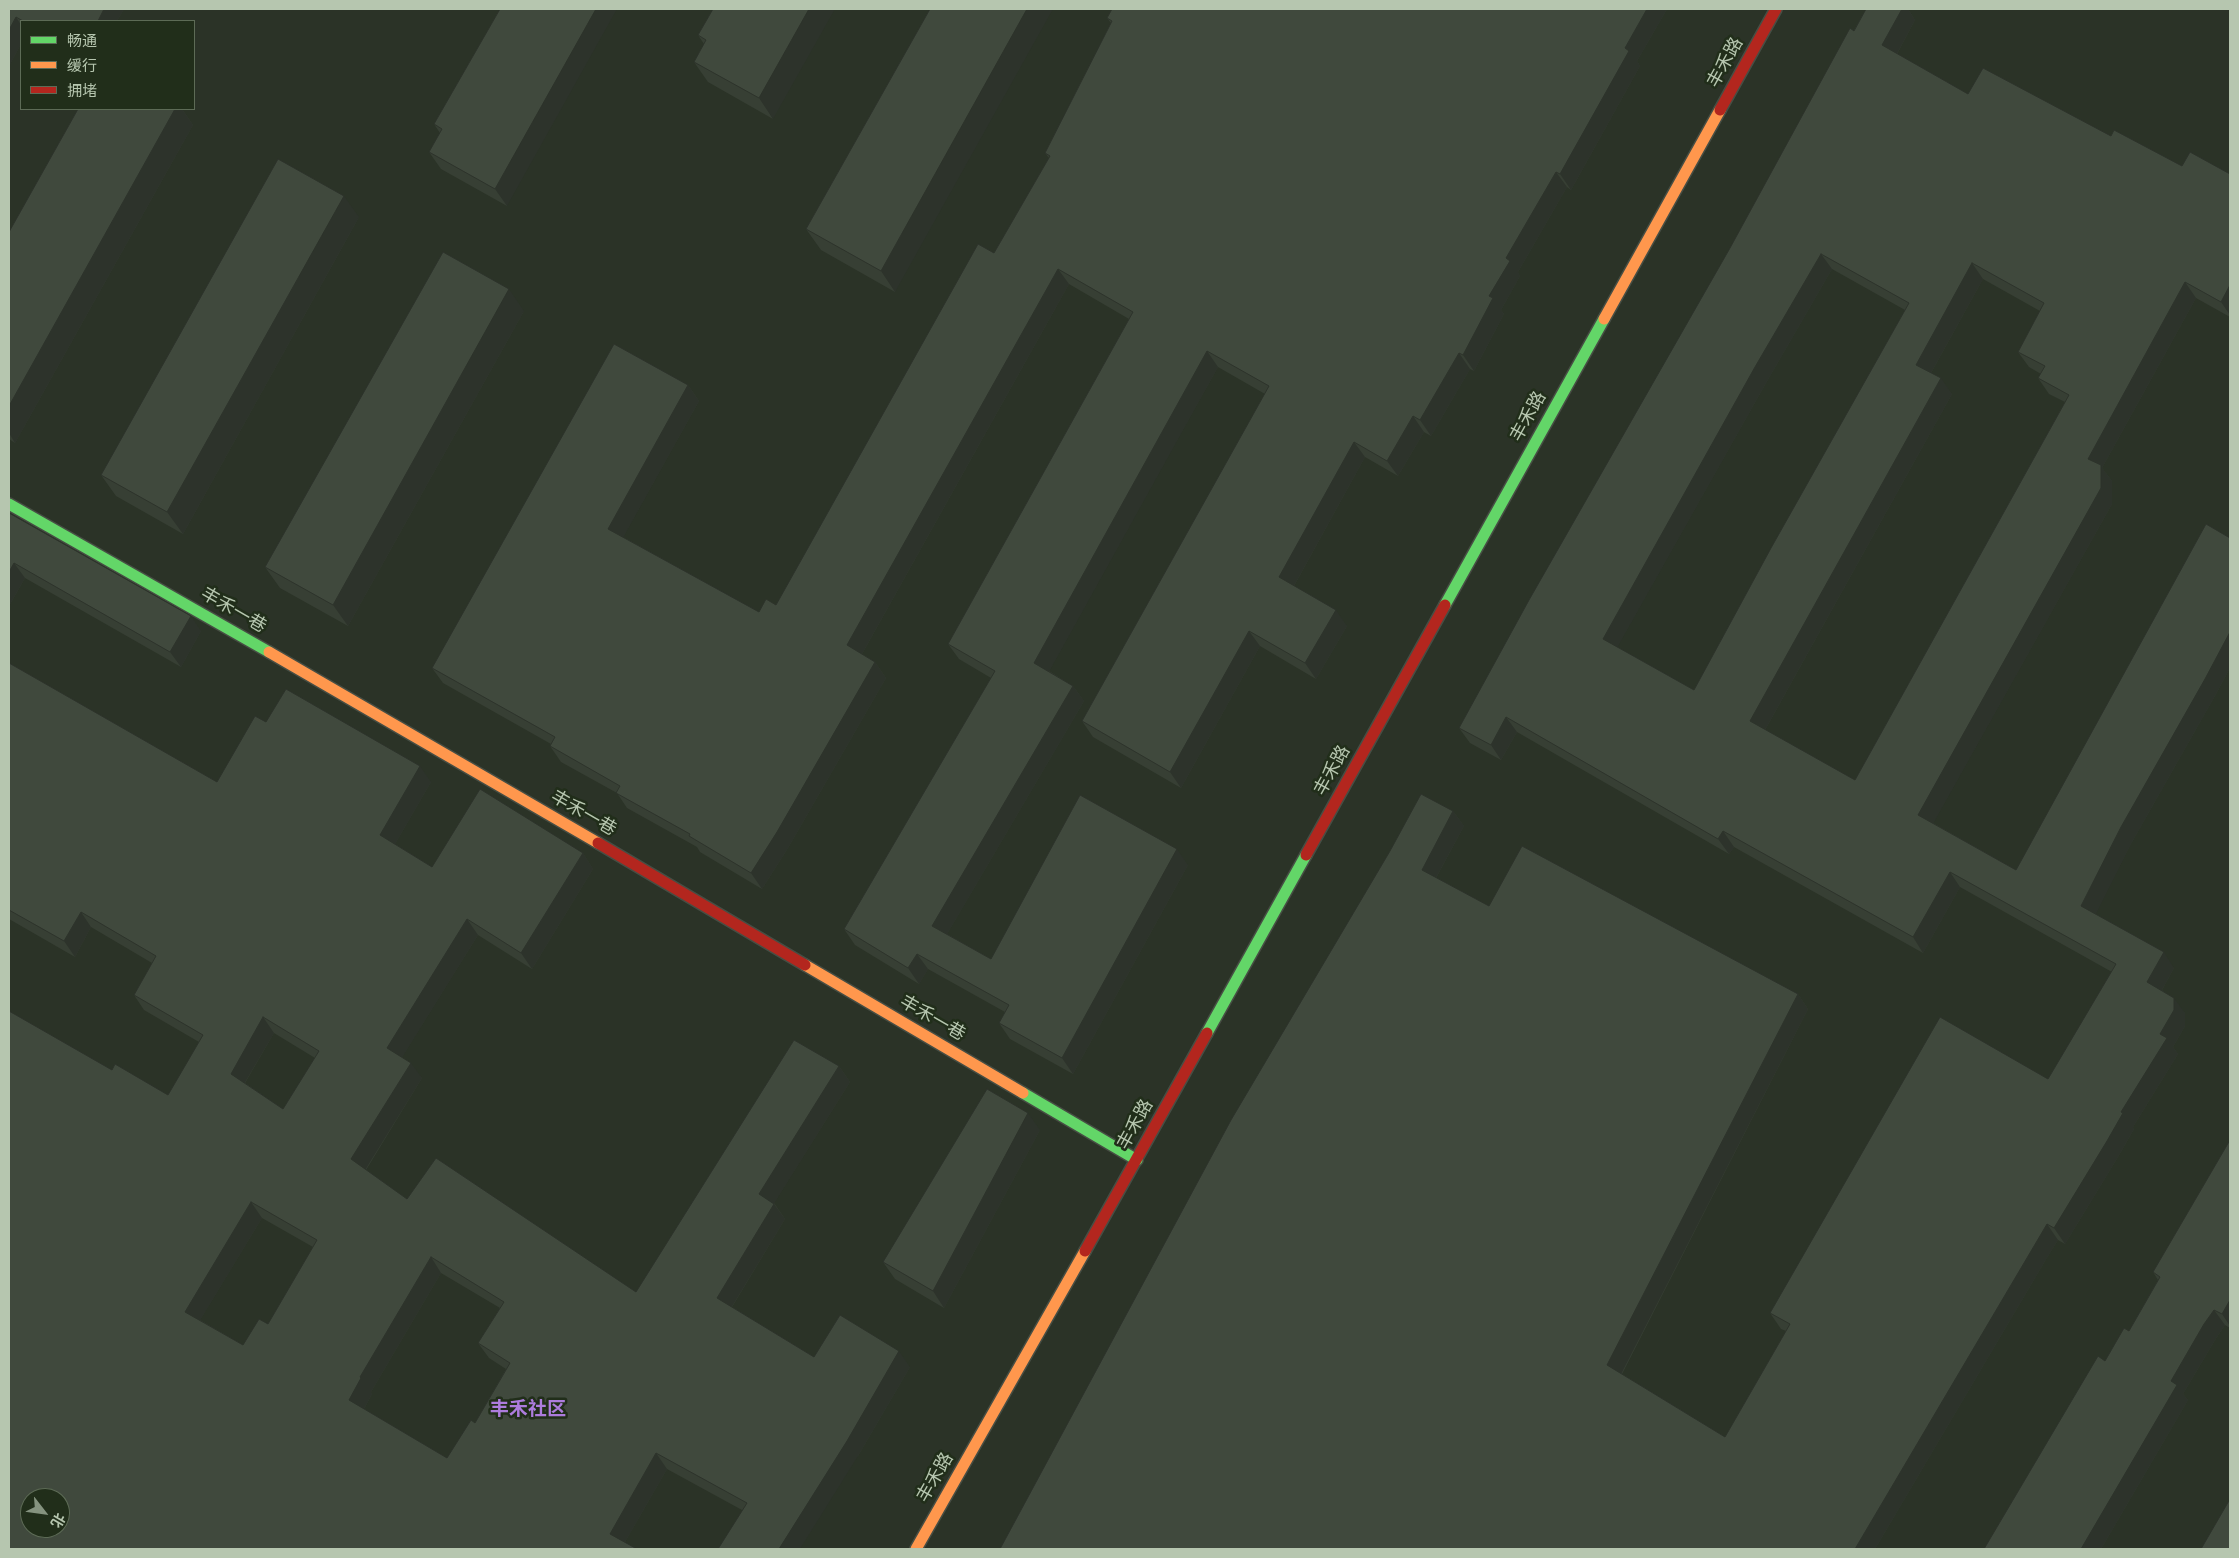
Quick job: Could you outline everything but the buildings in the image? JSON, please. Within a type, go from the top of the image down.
[{"type":"main road","name":"丰禾路","points":[[916,1549],[1137,1160],[1776,9]]},
{"type":"main road","name":"丰禾一巷","points":[[9,504],[402,728],[1137,1160]]},
{"type":"traffic: fast","points":[[1445,605],[1604,319]]},
{"type":"traffic: fast","points":[[9,504],[269,652]]},
{"type":"traffic: fast","points":[[1207,1033],[1306,855]]},
{"type":"traffic: fast","points":[[1023,1093],[1137,1160]]},
{"type":"traffic: slow","points":[[1604,319],[1720,110]]},
{"type":"traffic: slow","points":[[269,652],[598,843]]},
{"type":"traffic: slow","points":[[805,965],[1023,1093]]},
{"type":"traffic: slow","points":[[916,1549],[1085,1251]]},
{"type":"traffic: jam","points":[[1720,110],[1776,9]]},
{"type":"traffic: jam","points":[[1306,855],[1445,605]]},
{"type":"traffic: jam","points":[[598,843],[805,965]]},
{"type":"traffic: jam","points":[[1085,1251],[1207,1033]]},
{"type":"district","name":"丰禾社区","points":[[528,1410]]}]
